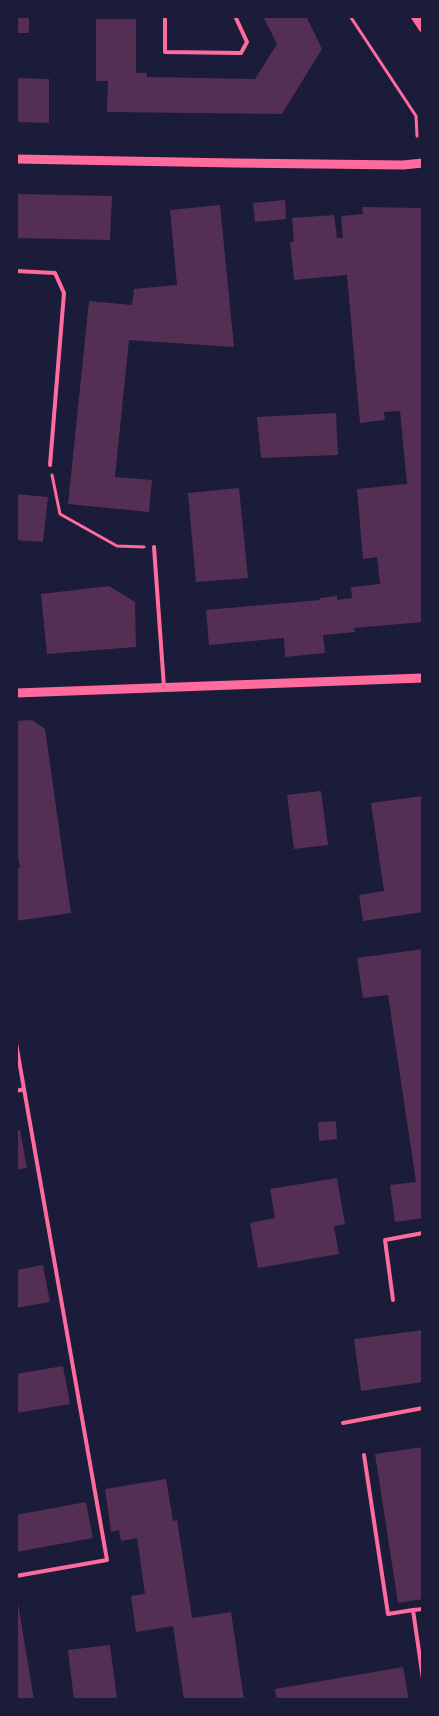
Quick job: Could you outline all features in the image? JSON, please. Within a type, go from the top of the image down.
[{"type":"street","points":[[416,16],[423,28]]},
{"type":"street","points":[[16,158],[254,164],[403,165],[423,163]]},
{"type":"street","points":[[16,692],[423,678]]},
{"type":"lane","points":[[165,16],[165,52],[241,53],[247,42],[235,16]]},
{"type":"lane","points":[[16,271],[55,272],[64,293],[50,465]]},
{"type":"lane","points":[[154,547],[164,687]]},
{"type":"lane","points":[[16,1043],[107,1560],[16,1576]]},
{"type":"lane","points":[[16,1091],[24,1090]]},
{"type":"lane","points":[[393,1300],[385,1240],[423,1233]]},
{"type":"lane","points":[[343,1423],[423,1408]]},
{"type":"lane","points":[[364,1455],[388,1614],[423,1609]]},
{"type":"lane","points":[[413,1610],[423,1679]]},
{"type":"path","points":[[350,16],[416,116],[417,136]]},
{"type":"path","points":[[50,465],[60,514],[117,546],[154,547]]},
{"type":"building","points":[[16,16],[29,16],[29,33],[16,33]]},
{"type":"building","points":[[263,16],[306,16],[322,49],[282,114],[107,112],[108,81],[96,81],[96,19],[136,19],[136,73],[147,73],[147,77],[255,79],[277,44]]},
{"type":"building","points":[[16,78],[49,79],[49,123],[16,122]]},
{"type":"building","points":[[16,194],[112,196],[110,240],[16,238]]},
{"type":"building","points":[[285,200],[286,219],[255,222],[253,203]]},
{"type":"building","points":[[220,205],[234,347],[129,340],[115,477],[152,480],[149,512],[68,504],[89,301],[132,305],[134,289],[177,285],[170,210]]},
{"type":"building","points":[[362,207],[423,208],[423,622],[354,628],[355,632],[323,635],[325,653],[285,657],[284,638],[209,645],[206,610],[320,600],[320,598],[337,596],[337,600],[352,598],[351,587],[380,584],[377,557],[363,559],[357,489],[407,484],[400,411],[384,412],[385,420],[360,423],[347,275],[294,280],[290,242],[294,242],[292,218],[334,215],[337,238],[343,238],[341,216],[363,214]]},
{"type":"building","points":[[336,413],[338,455],[261,458],[257,417]]},
{"type":"building","points":[[239,488],[248,578],[196,582],[188,493]]},
{"type":"building","points":[[16,494],[48,497],[43,542],[16,540]]},
{"type":"building","points":[[109,586],[135,602],[136,647],[47,654],[41,594]]},
{"type":"building","points":[[32,720],[45,729],[71,913],[16,921],[16,869],[20,868],[16,843],[16,721]]},
{"type":"building","points":[[321,791],[328,845],[294,849],[287,795]]},
{"type":"building","points":[[423,796],[423,912],[363,921],[359,895],[384,891],[371,803]]},
{"type":"building","points":[[423,949],[423,1218],[395,1222],[390,1185],[416,1182],[388,995],[363,998],[357,958]]},
{"type":"building","points":[[336,1121],[337,1139],[319,1141],[318,1122]]},
{"type":"building","points":[[16,1130],[20,1130],[27,1168],[16,1170]]},
{"type":"building","points":[[337,1178],[345,1224],[334,1226],[339,1254],[258,1268],[250,1223],[275,1218],[270,1189]]},
{"type":"building","points":[[43,1265],[50,1302],[16,1308],[16,1270]]},
{"type":"building","points":[[423,1330],[423,1382],[361,1391],[354,1339]]},
{"type":"building","points":[[63,1366],[70,1404],[16,1413],[16,1374]]},
{"type":"building","points":[[423,1447],[423,1599],[398,1603],[375,1454]]},
{"type":"building","points":[[166,1479],[173,1521],[177,1520],[192,1618],[231,1612],[244,1700],[184,1700],[173,1626],[136,1632],[131,1596],[145,1594],[137,1538],[121,1541],[119,1530],[111,1532],[105,1489]]},
{"type":"building","points":[[86,1502],[93,1538],[16,1552],[16,1515]]},
{"type":"building","points":[[17,1597],[34,1700],[16,1700]]},
{"type":"building","points":[[110,1645],[117,1700],[74,1700],[68,1650]]},
{"type":"building","points":[[403,1667],[409,1700],[277,1700],[275,1689]]}]
